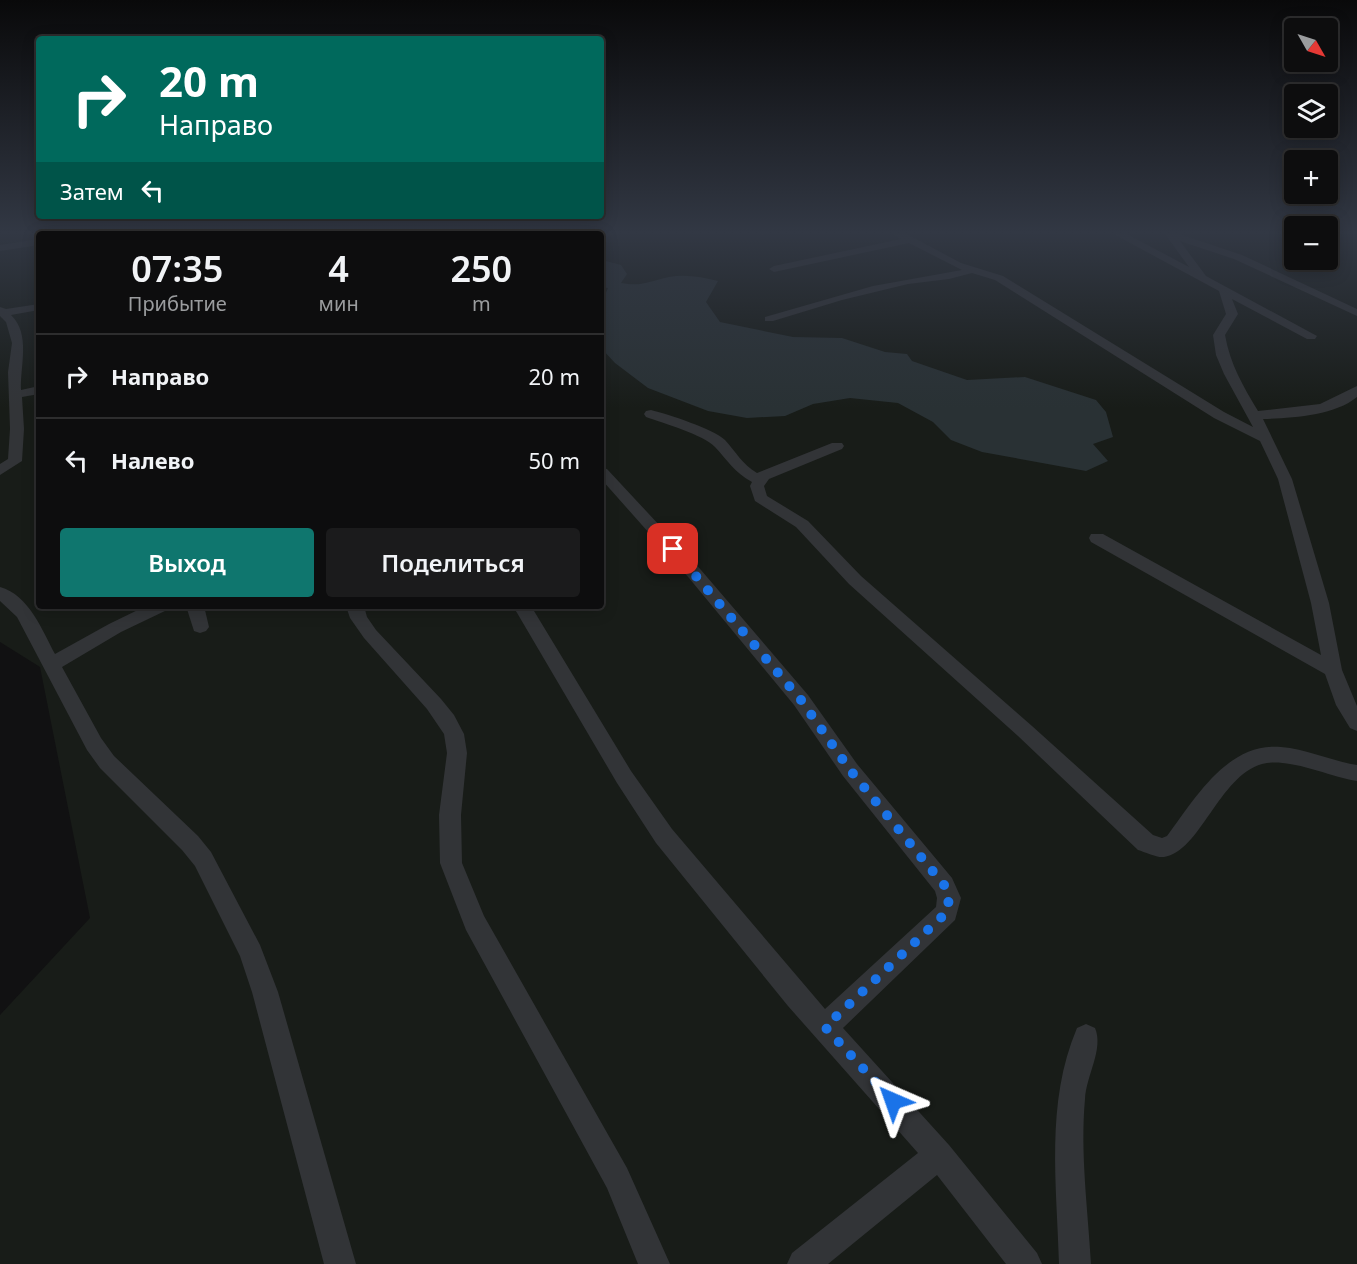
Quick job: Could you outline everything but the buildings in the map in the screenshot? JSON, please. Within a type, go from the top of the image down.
[{"type":"street","points":[[769,319],[871,290]]},
{"type":"street","points":[[1018,290],[1219,415],[1264,438]]},
{"type":"street","points":[[1307,290],[1357,313]]},
{"type":"street","points":[[1224,291],[1311,336]]},
{"type":"street","points":[[1224,291],[1232,314],[1219,335],[1222,355],[1230,374],[1278,461],[1296,513],[1320,603],[1333,670],[1357,723]]},
{"type":"street","points":[[2,311],[36,307]]},
{"type":"street","points":[[0,471],[15,461],[17,429],[14,372],[18,343],[11,321],[2,311]]},
{"type":"street","points":[[1254,415],[1300,412],[1344,400],[1357,390]]},
{"type":"street","points":[[15,395],[36,391]]},
{"type":"street","points":[[651,414],[688,427],[719,442],[730,458],[758,480]]},
{"type":"street","points":[[758,480],[770,472],[814,457],[837,446]]},
{"type":"street","points":[[604,474],[695,574],[801,700],[850,770],[944,885],[949,898],[947,912],[825,1027]]},
{"type":"street","points":[[758,480],[757,492],[760,498],[802,524],[855,580],[1025,731],[1146,843],[1163,848],[1175,843],[1227,775],[1244,762],[1261,755],[1279,755],[1357,773]]},
{"type":"street","points":[[1097,538],[1333,670]]},
{"type":"street","points":[[0,593],[12,601],[24,614],[94,744],[107,762],[190,843],[203,859],[251,953],[265,992],[340,1264]]},
{"type":"street","points":[[51,664],[155,609]]},
{"type":"street","points":[[196,609],[200,627]]},
{"type":"street","points":[[356,609],[359,618],[370,633],[434,704],[447,720],[454,734],[457,753],[450,815],[451,863],[474,922],[617,1178],[654,1264]]},
{"type":"street","points":[[524,609],[624,777],[664,836],[758,952],[939,1155],[1026,1264]]},
{"type":"street","points":[[1075,1264],[1069,1122],[1071,1095],[1086,1037]]},
{"type":"street","points":[[804,1264],[939,1155]]},
{"type":"shaded area","points":[[0,290],[36,290],[36,609],[604,609],[604,290],[1357,290],[1357,1264],[0,1264],[0,1015],[90,918],[40,667],[0,642]]},
{"type":"shaded area","points":[[607,290],[713,290],[706,302],[720,322],[793,337],[842,338],[885,352],[907,354],[912,361],[967,380],[1025,377],[1096,400],[1106,412],[1113,437],[1093,444],[1108,461],[1086,471],[982,452],[951,440],[933,422],[898,403],[850,398],[813,404],[785,416],[747,418],[708,411],[648,388],[615,363],[604,351],[604,297]]},
{"type":"route","points":[[673,549],[801,700],[850,770],[944,885],[949,898],[947,912],[825,1027],[893,1101]]}]
